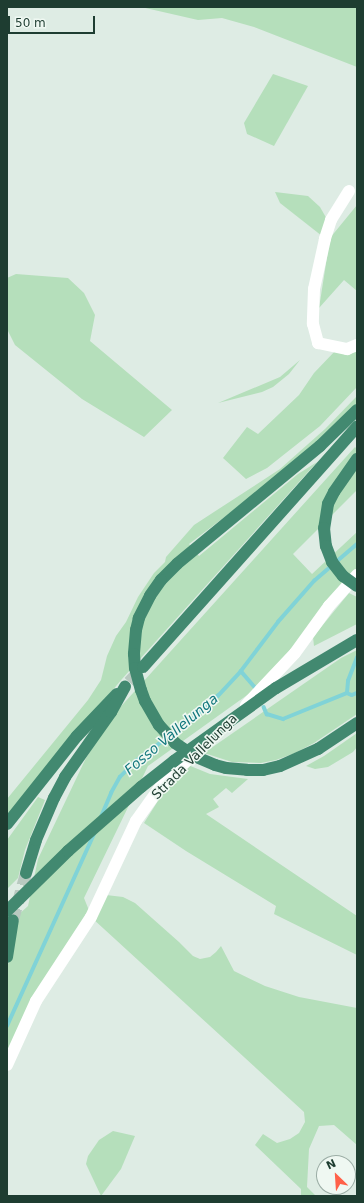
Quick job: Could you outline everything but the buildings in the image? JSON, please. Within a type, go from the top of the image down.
[{"type":"highway","points":[[357,410],[320,446],[161,580],[150,596],[139,618],[135,642],[135,668],[141,690],[152,714],[174,743],[204,761],[226,768],[263,770],[280,766],[318,749],[357,723]]},
{"type":"highway","points":[[143,667],[357,427]]},
{"type":"highway","points":[[357,460],[334,492],[328,504],[324,528],[326,546],[332,562],[343,576],[357,586]]},
{"type":"highway","points":[[7,957],[10,915],[68,851],[147,782],[242,712],[336,651],[357,640]]},
{"type":"highway","points":[[7,824],[77,736],[104,706],[127,685],[111,712],[65,777],[54,798],[36,840],[26,873]]},
{"type":"street","points":[[349,191],[331,220],[325,239],[314,289],[313,324],[318,343],[347,349],[357,345]]},
{"type":"street","name":"Strada Vallelunga","points":[[7,1065],[36,1002],[91,917],[136,821],[161,786],[253,698],[296,653],[329,606],[357,576]]},
{"type":"green space","points":[[141,7],[357,7],[357,67],[254,27],[222,18],[198,20]]},
{"type":"green space","points":[[273,74],[308,86],[274,146],[247,134],[244,123]]},
{"type":"green space","points":[[275,192],[308,196],[320,207],[328,221],[322,236],[280,203]]},
{"type":"green space","points":[[357,205],[357,291],[344,280],[319,308],[330,238]]},
{"type":"green space","points":[[16,274],[68,278],[84,293],[95,315],[90,341],[172,410],[144,437],[82,399],[15,345],[7,329],[7,278]]},
{"type":"green space","points":[[357,346],[357,387],[320,426],[267,468],[246,479],[223,458],[247,427],[258,434],[299,395],[314,373],[336,350]]},
{"type":"green space","points":[[300,360],[289,374],[273,387],[262,392],[218,403],[280,377]]},
{"type":"green space","points":[[357,396],[357,404],[338,425],[239,506],[189,544],[199,556],[298,474],[317,462],[122,679],[7,816],[7,799],[88,700],[101,680],[107,656],[116,636],[126,622],[138,597],[154,573],[165,562],[166,557],[194,525],[280,469],[325,429]]},
{"type":"green space","points":[[355,447],[357,449],[357,490],[293,554],[312,574],[357,532],[357,572],[274,676],[148,766],[84,898],[90,913],[7,1056],[7,970],[17,916],[28,906],[38,859],[86,758],[115,713]]},
{"type":"green space","points":[[349,593],[357,597],[357,624],[314,646],[313,637]]},
{"type":"green space","points":[[357,650],[357,714],[314,743],[295,753],[276,760],[261,763],[232,762],[204,753],[341,658]]},
{"type":"green space","points":[[357,733],[357,747],[353,752],[328,767],[315,769],[306,766],[324,756]]},
{"type":"green space","points":[[188,765],[210,774],[248,779],[232,793],[226,788],[213,799],[219,807],[206,814],[357,916],[357,955],[274,914],[276,906],[186,851],[144,823],[163,793]]},
{"type":"green space","points":[[38,797],[45,800],[25,850],[18,878],[7,889],[7,840]]},
{"type":"green space","points":[[106,895],[123,897],[135,903],[193,956],[200,959],[210,957],[221,946],[234,971],[265,986],[299,997],[357,1008],[357,1145],[334,1125],[319,1126],[309,1149],[307,1187],[316,1196],[301,1196],[301,1189],[255,1145],[263,1134],[277,1143],[290,1139],[299,1133],[305,1122],[304,1112],[92,918]]},
{"type":"green space","points":[[113,1131],[135,1136],[121,1169],[101,1196],[86,1164],[88,1156],[99,1140]]},
{"type":"waterway","name":"Fosso Vallelunga","points":[[101,817],[111,793],[120,777],[136,761],[194,718],[218,696],[241,671],[278,622],[314,581],[357,544]]},
{"type":"waterway","points":[[347,693],[348,681],[357,658]]},
{"type":"waterway","points":[[241,671],[255,687]]},
{"type":"waterway","points":[[264,707],[267,714],[283,719],[347,693],[352,695],[357,693]]},
{"type":"waterway","name":"Fosso Vallelunga","points":[[7,1026],[94,834]]},
{"type":"tunnel","points":[[129,682],[142,668]]},
{"type":"tunnel","points":[[13,920],[26,873]]}]
